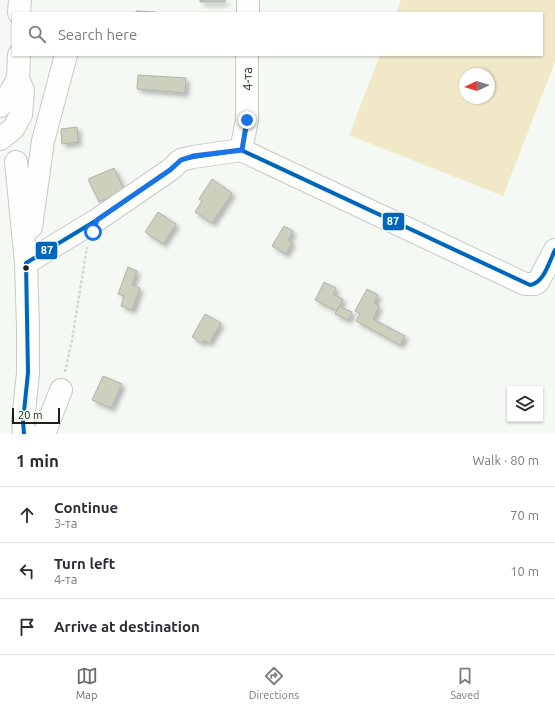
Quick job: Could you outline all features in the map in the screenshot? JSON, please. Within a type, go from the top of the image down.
[{"type":"street","points":[[19,12],[20,0]]},
{"type":"street","points":[[248,0],[248,12]]},
{"type":"street","points":[[0,139],[14,129],[21,115],[23,90],[18,79],[19,56]]},
{"type":"street","points":[[26,263],[43,141],[66,56]]},
{"type":"street","name":"4-та","points":[[242,150],[247,120],[247,56]]},
{"type":"street","points":[[0,106],[6,100],[18,79]]},
{"type":"street","points":[[26,263],[97,220],[170,170],[181,160],[193,156],[242,150],[525,284],[534,284],[538,282],[555,250]]},
{"type":"street","points":[[16,162],[26,263],[28,373],[23,421],[24,434]]},
{"type":"street","points":[[44,434],[61,390]]},
{"type":"path","points":[[61,390],[72,340],[88,243],[97,220]]},
{"type":"shaded area","points":[[401,0],[555,0],[555,62],[503,196],[349,135],[380,56],[543,56],[543,12],[396,12]]},
{"type":"building","points":[[200,0],[225,0],[225,2],[200,2]]},
{"type":"building","points":[[138,75],[186,78],[185,93],[137,89]]},
{"type":"building","points":[[77,127],[78,142],[62,144],[61,129]]},
{"type":"building","points":[[114,168],[124,190],[99,202],[88,179]]},
{"type":"building","points":[[212,179],[232,193],[212,223],[195,212],[202,201],[199,199]]},
{"type":"building","points":[[158,212],[176,224],[163,244],[145,232]]},
{"type":"building","points":[[284,226],[293,231],[288,240],[292,242],[286,254],[272,246]]},
{"type":"building","points":[[128,267],[137,271],[132,285],[140,288],[132,310],[121,306],[124,296],[118,294]]},
{"type":"building","points":[[324,282],[336,288],[333,294],[343,299],[337,311],[315,300]]},
{"type":"building","points":[[367,289],[378,295],[374,303],[379,306],[373,319],[405,336],[400,345],[356,321],[360,314],[355,311]]},
{"type":"building","points":[[339,306],[352,312],[348,320],[335,314]]},
{"type":"building","points":[[205,314],[221,323],[209,343],[204,340],[202,343],[192,337]]},
{"type":"building","points":[[103,376],[122,384],[111,408],[92,400]]},
{"type":"transit line","name":"87","points":[[24,434],[23,421],[28,373],[26,263],[97,220],[170,170],[181,160],[241,150],[530,285],[535,283],[542,276],[555,250]]},
{"type":"route","points":[[93,232],[97,220],[170,170],[181,160],[193,156],[242,150],[247,120]]}]
